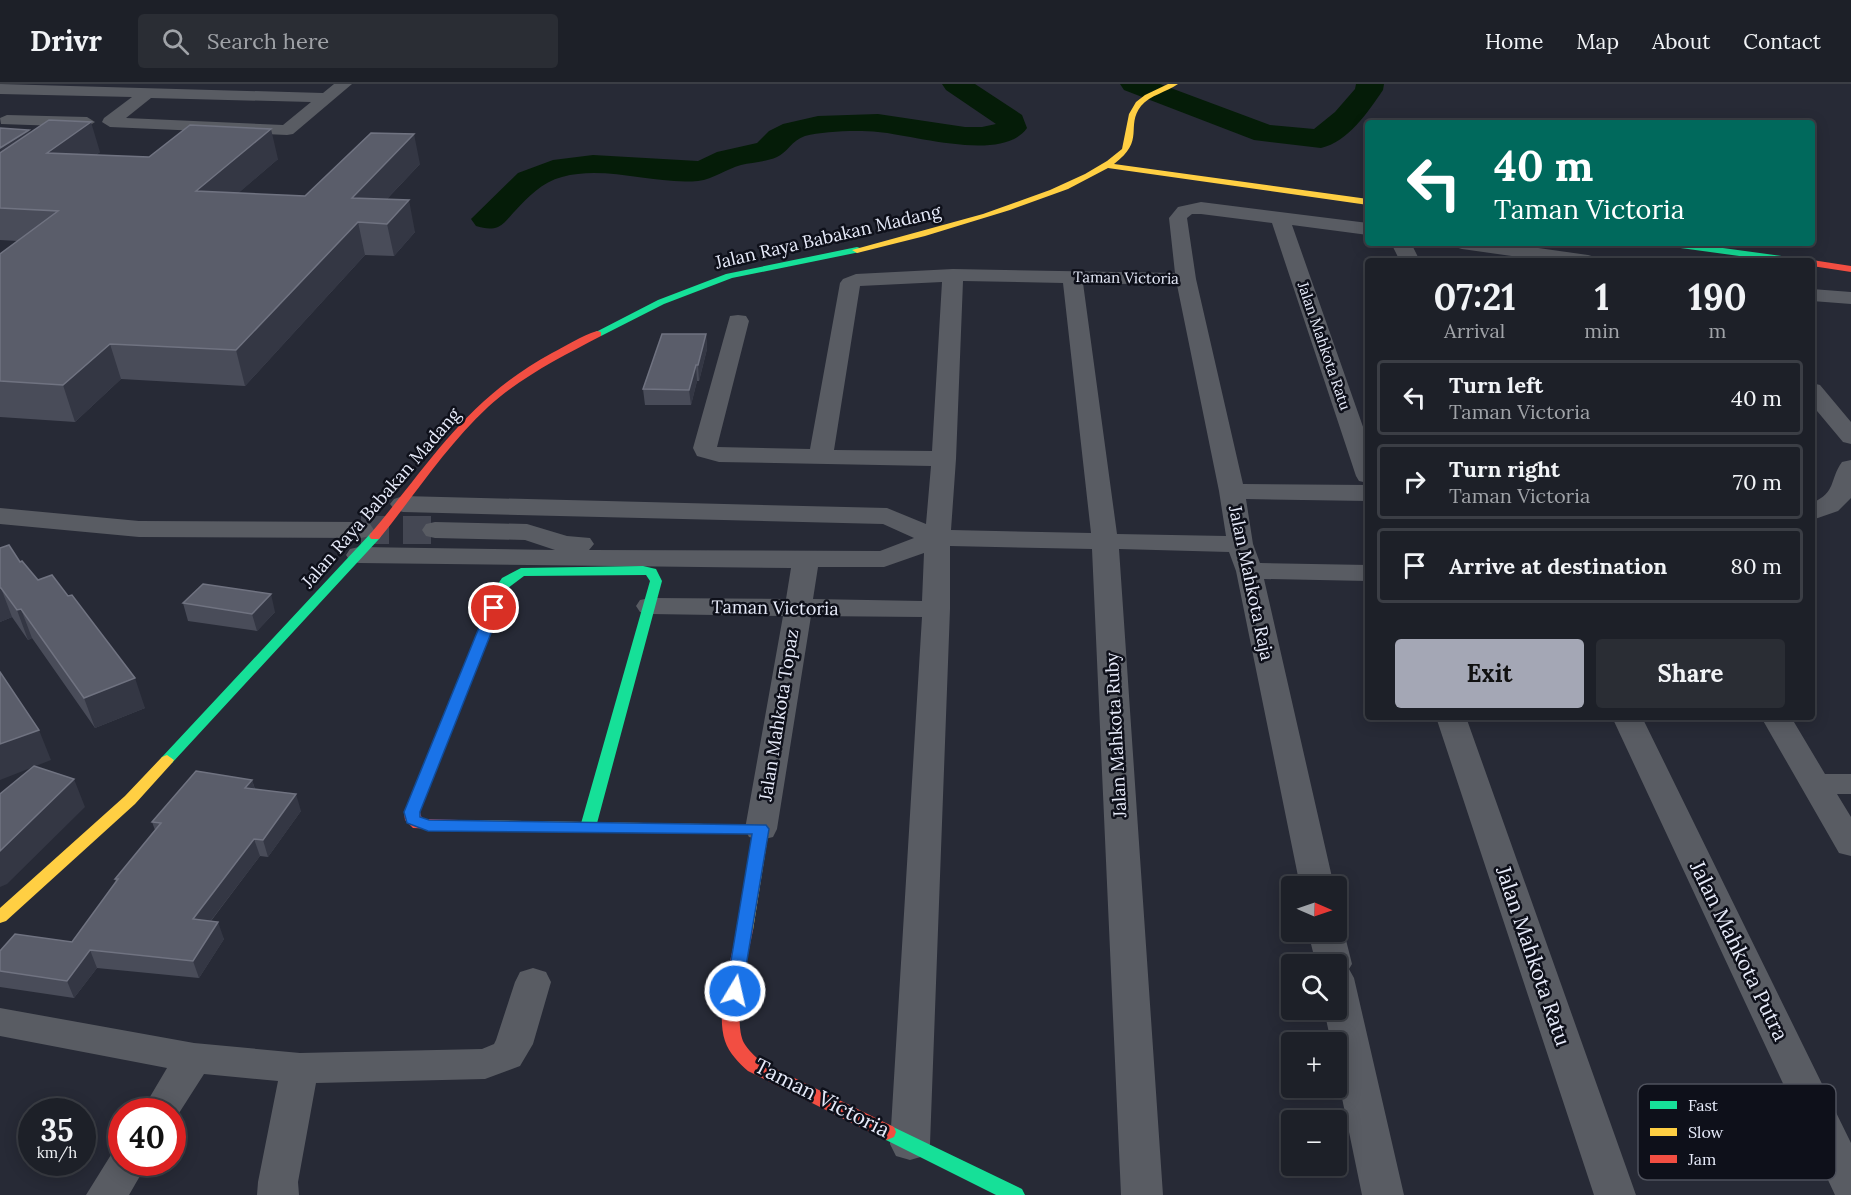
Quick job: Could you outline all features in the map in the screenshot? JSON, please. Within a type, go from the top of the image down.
[{"type":"main road","name":"Jalan Raya Babakan Madang","points":[[0,917],[15,901],[130,800],[360,542],[403,504],[450,441],[500,391],[540,363],[661,302],[729,276],[901,241],[984,217],[1055,193],[1088,179],[1124,153],[1131,139],[1135,109],[1144,100],[1173,85]]},
{"type":"main road","points":[[1108,166],[1365,202]]},
{"type":"main road","points":[[1688,246],[1774,258]]},
{"type":"main road","points":[[1815,263],[1851,268]]},
{"type":"main road","points":[[588,827],[656,581],[651,572],[643,570],[528,570],[507,581],[412,812],[412,820],[428,825],[588,827],[761,829]]},
{"type":"main road","name":"Taman Victoria","points":[[761,829],[731,1014],[731,1036],[738,1052],[754,1066],[1015,1195]]},
{"type":"main road","points":[[0,906],[15,901]]},
{"type":"street","points":[[113,123],[110,119],[161,84]]},
{"type":"street","points":[[8,120],[280,131],[292,128],[344,84]]},
{"type":"street","points":[[0,89],[145,95],[327,98]]},
{"type":"street","name":"Taman Victoria","points":[[821,457],[850,283],[865,278],[953,275],[1186,279],[1178,218],[1181,212],[1188,209],[1201,208],[1280,217],[1365,230]]},
{"type":"street","name":"Jalan Mahkota Ratu","points":[[1280,217],[1365,467]]},
{"type":"street","points":[[1472,246],[1504,255],[1546,258]]},
{"type":"street","name":"Taman Victoria","points":[[910,1144],[936,609],[937,538],[944,459],[953,275]]},
{"type":"street","name":"Jalan Mahkota Ruby","points":[[1072,277],[1105,543],[1142,1195]]},
{"type":"street","name":"Jalan Mahkota Raja","points":[[1186,279],[1232,491],[1240,544],[1249,571],[1315,876]]},
{"type":"street","points":[[1832,297],[1851,317]]},
{"type":"street","points":[[738,321],[706,451],[719,455],[944,459]]},
{"type":"street","points":[[1815,394],[1851,437]]},
{"type":"street","points":[[1815,511],[1829,507],[1839,499],[1851,467]]},
{"type":"street","points":[[1232,491],[1365,493]]},
{"type":"street","points":[[403,504],[886,516],[937,538],[1240,544]]},
{"type":"street","points":[[435,530],[527,532],[576,519],[732,519],[765,513],[796,524],[802,537],[793,549],[760,559],[722,545],[565,544],[527,532]]},
{"type":"street","points":[[8,516],[139,529],[360,542],[760,559],[884,558],[937,538]]},
{"type":"street","name":"Jalan Mahkota Topaz","points":[[761,829],[805,566]]},
{"type":"street","points":[[1249,571],[1365,573]]},
{"type":"street","name":"Taman Victoria","points":[[650,606],[936,609]]},
{"type":"street","name":"Jalan Mahkota Ratu","points":[[1452,720],[1615,1195]]},
{"type":"street","name":"Jalan Mahkota Putra","points":[[1628,720],[1803,1084]]},
{"type":"street","points":[[1778,720],[1851,845]]},
{"type":"street","points":[[1815,784],[1851,784]]},
{"type":"street","points":[[0,1022],[194,1058],[300,1068],[485,1064],[507,1055],[514,1044],[533,982]]},
{"type":"street","points":[[1345,1020],[1383,1195]]},
{"type":"street","points":[[169,1098],[194,1058]]},
{"type":"street","points":[[278,1195],[278,1182],[300,1068]]},
{"type":"street","name":"Jalan Mahkota Putra","points":[[1836,1154],[1851,1185]]},
{"type":"street","points":[[107,1195],[119,1176]]},
{"type":"building","points":[[49,120],[91,122],[47,153],[149,157],[190,125],[271,129],[196,191],[305,196],[371,133],[414,134],[352,198],[409,200],[387,224],[358,222],[236,350],[110,344],[63,385],[0,381],[0,254],[58,211],[0,208],[0,153]]},
{"type":"building","points":[[0,128],[29,130],[0,148]]},
{"type":"building","points":[[662,334],[706,334],[689,390],[643,389]]},
{"type":"building","points":[[9,545],[20,562],[22,561],[38,580],[52,575],[68,596],[72,595],[135,678],[84,698],[21,609],[17,610],[0,588],[0,548]]},
{"type":"building","points":[[203,584],[271,594],[252,614],[183,603]]},
{"type":"building","points":[[0,672],[39,730],[0,744]]},
{"type":"building","points":[[34,766],[74,779],[0,851],[0,794]]},
{"type":"building","points":[[196,771],[252,780],[245,788],[296,794],[263,840],[254,839],[193,919],[218,922],[193,961],[90,950],[67,981],[0,971],[0,951],[15,934],[72,942],[118,879],[115,879],[161,823],[152,822]]},
{"type":"waterway","points":[[488,219],[529,180],[553,169],[593,165],[679,171],[702,170],[728,159],[768,150],[786,133],[818,126],[878,123],[965,136],[998,134],[1012,128],[1011,121],[956,84]]},
{"type":"waterway","points":[[1134,84],[1265,134],[1321,139],[1346,118],[1369,90],[1370,84]]},
{"type":"tunnel","points":[[361,530],[435,530]]},
{"type":"traffic: fast","points":[[1688,246],[1774,258]]},
{"type":"traffic: fast","points":[[597,334],[661,302],[729,276],[857,250]]},
{"type":"traffic: fast","points":[[167,760],[375,536]]},
{"type":"traffic: fast","points":[[461,689],[502,587],[521,572],[643,570],[651,572],[656,581],[588,827]]},
{"type":"traffic: fast","points":[[887,1132],[1015,1195]]},
{"type":"traffic: slow","points":[[857,250],[986,215],[1077,182],[1110,163],[1126,150],[1136,108],[1143,100],[1174,84]]},
{"type":"traffic: slow","points":[[1109,166],[1365,202]]},
{"type":"traffic: slow","points":[[0,917],[130,800],[167,760]]},
{"type":"traffic: slow","points":[[459,825],[761,829],[745,930]]},
{"type":"traffic: jam","points":[[1815,263],[1851,269]]},
{"type":"traffic: jam","points":[[375,536],[450,441],[484,406],[524,374],[597,334]]},
{"type":"traffic: jam","points":[[459,825],[418,824],[413,820],[412,812],[461,689]]},
{"type":"traffic: jam","points":[[745,930],[734,987],[731,1017],[734,1041],[740,1051],[754,1066],[887,1132]]},
{"type":"route","points":[[494,608],[412,812],[412,820],[418,824],[428,825],[761,829],[735,991]]}]
